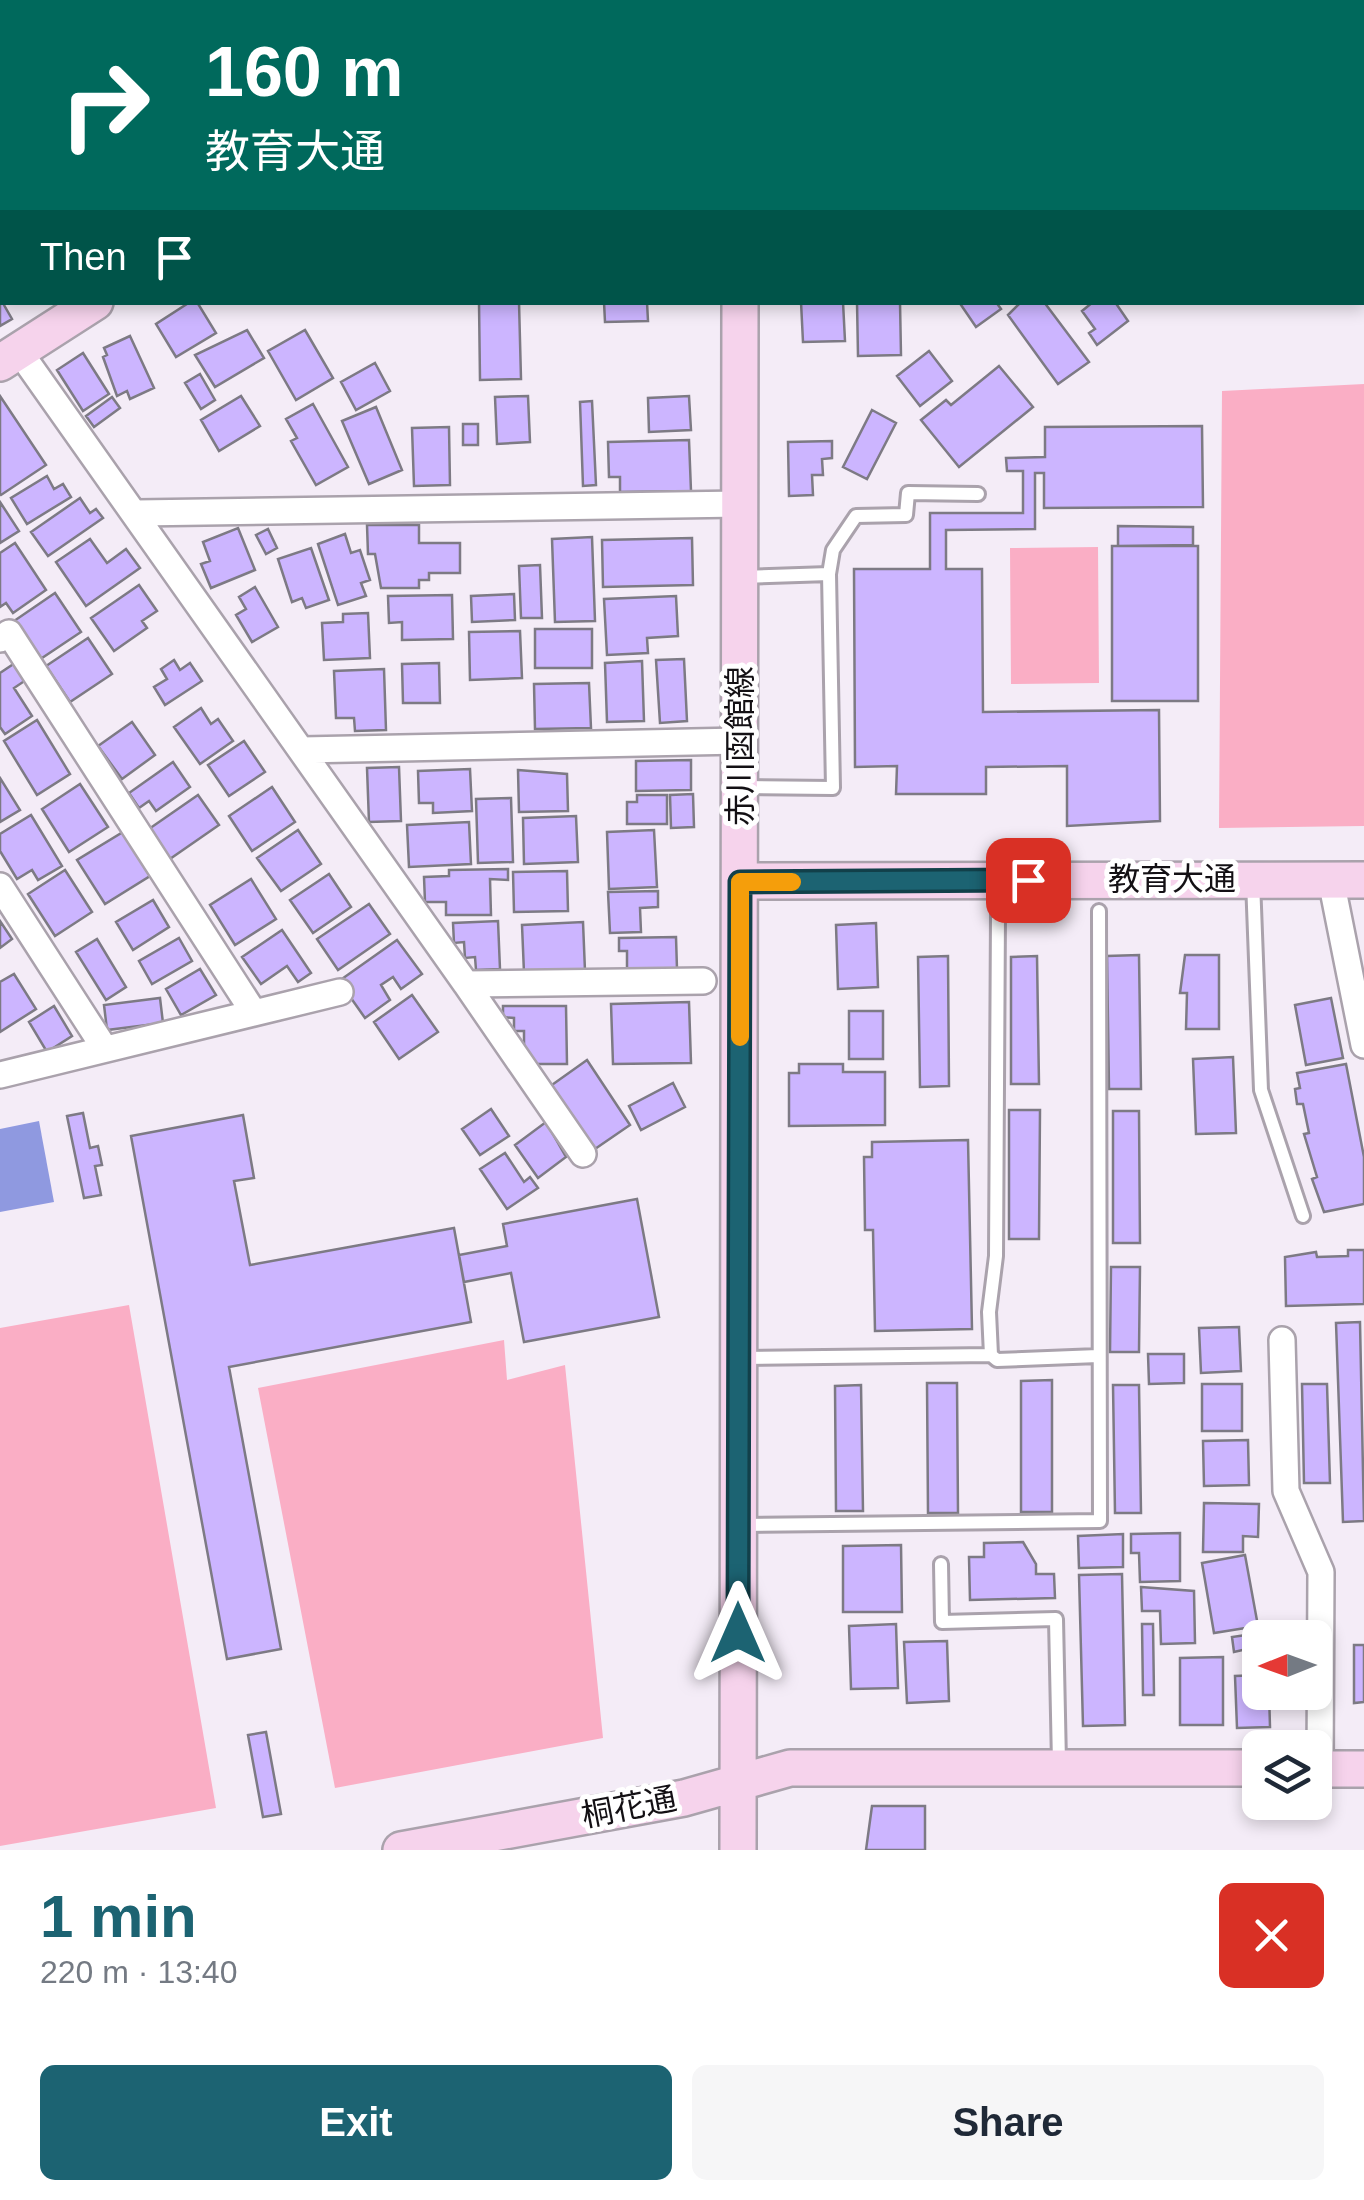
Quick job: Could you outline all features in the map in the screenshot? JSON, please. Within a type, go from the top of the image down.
[{"type":"street","points":[[90,305],[10,357],[137,513],[583,1154]]},
{"type":"street","name":"赤川函館線","points":[[738,1850],[740,305]]},
{"type":"street","points":[[137,513],[741,504]]},
{"type":"street","points":[[0,639],[9,633],[254,1014]]},
{"type":"street","points":[[302,750],[740,741]]},
{"type":"street","points":[[1348,880],[1364,1045]]},
{"type":"street","name":"教育大通","points":[[740,882],[1348,880]]},
{"type":"street","points":[[0,886],[104,1049]]},
{"type":"street","points":[[466,984],[703,980]]},
{"type":"street","points":[[0,1075],[340,992]]},
{"type":"street","points":[[1282,1340],[1286,1491],[1321,1572],[1318,1730]]},
{"type":"street","name":"桐花通","points":[[402,1850],[684,1798],[790,1768],[1242,1768]]},
{"type":"street","points":[[1332,1769],[1364,1768]]},
{"type":"lane","points":[[740,786],[833,788],[830,574],[833,550],[856,516],[906,515],[908,493],[978,494]]},
{"type":"lane","points":[[740,577],[830,574]]},
{"type":"lane","points":[[1252,878],[1261,1090],[1303,1216]]},
{"type":"lane","points":[[738,1526],[1100,1521],[1099,911]]},
{"type":"lane","points":[[991,1355],[990,1312],[996,1256],[998,914]]},
{"type":"lane","points":[[738,1358],[991,1355],[997,1360],[1098,1356]]},
{"type":"lane","points":[[941,1564],[942,1622],[1056,1619],[1060,1766]]},
{"type":"shaded area","points":[[1364,384],[1364,826],[1219,828],[1222,391]]},
{"type":"shaded area","points":[[1098,547],[1099,683],[1011,684],[1010,548]]},
{"type":"shaded area","points":[[129,1305],[216,1808],[0,1846],[0,1328]]},
{"type":"shaded area","points":[[504,1340],[507,1380],[565,1365],[603,1738],[335,1788],[258,1388]]},
{"type":"water","points":[[39,1121],[54,1202],[0,1212],[0,1129]]},
{"type":"building","points":[[0,305],[4,305],[12,319],[0,326]]},
{"type":"building","points":[[185,305],[199,305],[216,333],[176,357],[156,324]]},
{"type":"building","points":[[479,305],[519,305],[521,379],[480,380]]},
{"type":"building","points":[[604,305],[647,305],[648,321],[605,322]]},
{"type":"building","points":[[801,305],[843,305],[845,341],[803,342]]},
{"type":"building","points":[[857,305],[900,305],[901,355],[858,356]]},
{"type":"building","points":[[961,305],[998,305],[1001,309],[976,327]]},
{"type":"building","points":[[1018,305],[1046,305],[1089,362],[1058,384],[1008,315]]},
{"type":"building","points":[[1089,305],[1117,305],[1128,321],[1097,345],[1089,333],[1095,329],[1082,311]]},
{"type":"building","points":[[247,330],[264,358],[215,387],[195,355]]},
{"type":"building","points":[[305,330],[333,378],[296,400],[268,351]]},
{"type":"building","points":[[130,336],[154,388],[130,399],[127,391],[117,396],[103,357],[107,355],[104,348]]},
{"type":"building","points":[[929,351],[952,381],[920,406],[897,376]]},
{"type":"building","points":[[83,353],[109,394],[83,411],[57,370]]},
{"type":"building","points":[[375,363],[390,391],[356,410],[341,382]]},
{"type":"building","points":[[999,366],[1033,407],[959,467],[921,420],[946,400],[951,405]]},
{"type":"building","points":[[200,374],[215,400],[201,409],[185,383]]},
{"type":"building","points":[[0,396],[46,465],[1,495],[0,494]]},
{"type":"building","points":[[241,396],[260,426],[219,451],[201,420]]},
{"type":"building","points":[[528,396],[530,442],[497,444],[495,397]]},
{"type":"building","points":[[689,396],[691,430],[649,432],[648,398]]},
{"type":"building","points":[[112,397],[120,408],[94,427],[86,416]]},
{"type":"building","points":[[592,401],[596,485],[583,486],[580,402]]},
{"type":"building","points":[[313,404],[348,467],[316,485],[291,441],[297,438],[286,419]]},
{"type":"building","points":[[376,407],[402,470],[369,484],[342,421]]},
{"type":"building","points":[[872,410],[896,423],[867,479],[843,467]]},
{"type":"building","points":[[463,424],[478,424],[478,445],[463,445]]},
{"type":"building","points":[[1202,426],[1203,507],[1044,508],[1044,473],[1035,473],[1035,529],[946,530],[946,569],[982,569],[983,712],[1159,710],[1160,821],[1067,826],[1067,766],[986,767],[986,794],[896,794],[897,766],[855,767],[854,569],[930,569],[930,513],[1023,513],[1023,471],[1007,471],[1006,458],[1045,457],[1045,427]]},
{"type":"building","points":[[449,427],[450,485],[414,486],[412,428]]},
{"type":"building","points":[[689,440],[691,491],[620,492],[620,477],[609,477],[608,442]]},
{"type":"building","points":[[832,441],[832,458],[822,459],[823,475],[812,475],[813,495],[789,496],[788,442]]},
{"type":"building","points":[[47,476],[54,489],[63,484],[71,497],[27,524],[11,498]]},
{"type":"building","points":[[80,498],[90,513],[96,509],[103,518],[48,556],[31,532]]},
{"type":"building","points":[[0,502],[19,531],[0,543]]},
{"type":"building","points":[[367,525],[419,525],[419,543],[460,543],[460,573],[429,573],[429,580],[419,580],[419,588],[381,588],[375,554],[368,554]]},
{"type":"building","points":[[1118,526],[1193,527],[1193,545],[1118,546]]},
{"type":"building","points":[[238,528],[255,570],[211,588],[201,564],[210,561],[203,542]]},
{"type":"building","points":[[268,529],[277,548],[266,554],[256,535]]},
{"type":"building","points":[[345,534],[351,553],[360,550],[370,580],[361,583],[366,596],[338,605],[318,544]]},
{"type":"building","points":[[592,537],[595,621],[555,622],[552,539]]},
{"type":"building","points":[[692,538],[693,585],[603,587],[602,540]]},
{"type":"building","points":[[90,539],[107,563],[126,549],[140,568],[86,606],[56,562]]},
{"type":"building","points":[[15,543],[46,590],[13,613],[6,603],[0,607],[0,553]]},
{"type":"building","points":[[1112,546],[1198,546],[1198,701],[1112,701]]},
{"type":"building","points":[[311,548],[329,600],[306,608],[302,598],[292,602],[278,559]]},
{"type":"building","points":[[540,565],[542,618],[521,618],[519,566]]},
{"type":"building","points":[[139,585],[157,611],[142,621],[147,628],[114,651],[91,618]]},
{"type":"building","points":[[255,587],[278,627],[252,642],[236,615],[246,609],[239,597]]},
{"type":"building","points":[[55,593],[81,632],[39,660],[14,621]]},
{"type":"building","points":[[514,594],[515,620],[472,622],[471,596]]},
{"type":"building","points":[[452,595],[453,639],[402,640],[402,622],[389,623],[388,596]]},
{"type":"building","points":[[676,596],[678,636],[647,638],[648,653],[607,655],[604,599]]},
{"type":"building","points":[[368,613],[370,658],[324,660],[322,623],[343,622],[343,614]]},
{"type":"building","points":[[535,629],[592,629],[592,668],[535,668]]},
{"type":"building","points":[[520,631],[522,678],[470,680],[469,632]]},
{"type":"building","points":[[88,638],[112,674],[70,702],[46,666]]},
{"type":"building","points":[[684,659],[687,721],[660,723],[656,660]]},
{"type":"building","points":[[174,660],[180,670],[190,663],[202,681],[165,705],[154,687],[167,679],[161,669]]},
{"type":"building","points":[[642,661],[644,721],[607,722],[605,663]]},
{"type":"building","points":[[15,663],[26,680],[14,688],[32,716],[5,734],[0,727],[0,673]]},
{"type":"building","points":[[439,663],[440,703],[403,703],[402,664]]},
{"type":"building","points":[[384,669],[386,730],[355,731],[354,718],[336,718],[334,671]]},
{"type":"building","points":[[589,683],[591,728],[535,729],[534,684]]},
{"type":"building","points":[[201,708],[211,724],[218,719],[233,741],[200,764],[174,727]]},
{"type":"building","points":[[37,720],[70,774],[37,795],[4,741]]},
{"type":"building","points":[[132,722],[155,755],[122,779],[98,746]]},
{"type":"building","points":[[244,741],[265,772],[229,796],[208,765]]},
{"type":"building","points":[[691,760],[691,790],[636,791],[636,761]]},
{"type":"building","points":[[173,762],[190,787],[156,811],[149,801],[139,808],[129,793]]},
{"type":"building","points":[[399,767],[401,821],[369,822],[367,768]]},
{"type":"building","points":[[470,769],[472,811],[433,813],[433,803],[419,803],[418,771]]},
{"type":"building","points":[[518,770],[567,774],[568,811],[519,812]]},
{"type":"building","points":[[0,778],[20,810],[0,822]]},
{"type":"building","points":[[80,784],[108,827],[69,852],[42,809]]},
{"type":"building","points":[[272,787],[295,822],[252,851],[229,816]]},
{"type":"building","points":[[693,794],[694,827],[671,828],[670,795]]},
{"type":"building","points":[[198,795],[219,825],[167,861],[146,831]]},
{"type":"building","points":[[637,795],[667,795],[667,824],[627,824],[627,802],[637,802]]},
{"type":"building","points":[[511,798],[513,862],[478,863],[476,799]]},
{"type":"building","points":[[31,815],[62,866],[38,880],[32,870],[17,879],[0,851],[0,834]]},
{"type":"building","points":[[576,816],[578,862],[524,864],[523,818]]},
{"type":"building","points":[[469,822],[471,864],[409,867],[407,825]]},
{"type":"building","points":[[298,830],[321,864],[281,891],[257,858]]},
{"type":"building","points":[[654,830],[657,887],[609,889],[607,832]]},
{"type":"building","points":[[123,832],[150,876],[105,904],[77,860]]},
{"type":"building","points":[[508,869],[508,880],[490,879],[491,915],[446,915],[446,902],[425,902],[424,877],[449,876],[449,870]]},
{"type":"building","points":[[65,870],[92,912],[55,936],[28,894]]},
{"type":"building","points":[[567,871],[568,911],[514,912],[513,872]]},
{"type":"building","points":[[329,874],[351,907],[313,933],[290,900]]},
{"type":"building","points":[[251,879],[276,919],[235,945],[210,905]]},
{"type":"building","points":[[658,891],[658,907],[640,908],[641,932],[610,933],[608,892]]},
{"type":"building","points":[[153,900],[169,927],[133,950],[116,922]]},
{"type":"building","points":[[369,904],[390,934],[338,970],[317,939]]},
{"type":"building","points":[[0,921],[12,939],[0,948]]},
{"type":"building","points":[[498,921],[500,969],[476,970],[475,957],[465,958],[464,942],[454,943],[453,923]]},
{"type":"building","points":[[583,922],[585,971],[524,973],[522,925]]},
{"type":"building","points":[[876,923],[878,987],[838,989],[836,925]]},
{"type":"building","points":[[282,930],[311,973],[298,982],[287,966],[261,984],[242,957]]},
{"type":"building","points":[[676,937],[677,969],[627,970],[627,951],[619,951],[619,938]]},
{"type":"building","points":[[179,938],[192,961],[152,984],[139,961]]},
{"type":"building","points":[[97,939],[126,987],[106,1000],[76,952]]},
{"type":"building","points":[[397,940],[422,974],[401,989],[393,977],[381,985],[390,1000],[365,1018],[339,981]]},
{"type":"building","points":[[1139,955],[1141,1089],[1109,1089],[1107,956]]},
{"type":"building","points":[[1185,955],[1219,955],[1219,1029],[1186,1029],[1187,993],[1180,993]]},
{"type":"building","points":[[948,956],[949,1086],[920,1087],[918,957]]},
{"type":"building","points":[[1037,956],[1039,1084],[1011,1084],[1011,957]]},
{"type":"building","points":[[200,969],[216,995],[181,1015],[166,989]]},
{"type":"building","points":[[14,974],[36,1009],[0,1032],[0,982]]},
{"type":"building","points":[[412,995],[438,1032],[399,1059],[374,1022]]},
{"type":"building","points":[[160,998],[163,1023],[107,1030],[104,1005]]},
{"type":"building","points":[[1331,998],[1343,1058],[1306,1065],[1295,1005]]},
{"type":"building","points":[[689,1002],[691,1063],[613,1064],[611,1004]]},
{"type":"building","points":[[54,1006],[72,1036],[47,1052],[29,1022]]},
{"type":"building","points":[[503,1006],[566,1006],[567,1064],[532,1064],[524,1057],[524,1031],[514,1031],[514,1018],[503,1017]]},
{"type":"building","points":[[849,1011],[883,1011],[883,1059],[849,1059]]},
{"type":"building","points":[[1233,1057],[1236,1133],[1196,1134],[1193,1059]]},
{"type":"building","points":[[587,1060],[630,1125],[592,1151],[549,1087]]},
{"type":"building","points":[[799,1064],[843,1064],[843,1072],[885,1072],[885,1125],[789,1126],[789,1073],[799,1073]]},
{"type":"building","points":[[1346,1064],[1364,1157],[1364,1204],[1324,1212],[1312,1179],[1317,1177],[1304,1134],[1309,1133],[1303,1104],[1297,1104],[1297,1073]]},
{"type":"building","points":[[673,1083],[685,1107],[641,1130],[629,1106]]},
{"type":"building","points":[[491,1109],[509,1136],[480,1155],[462,1129]]},
{"type":"building","points":[[1009,1110],[1040,1110],[1039,1239],[1009,1239]]},
{"type":"building","points":[[1113,1111],[1139,1111],[1140,1243],[1113,1243]]},
{"type":"building","points":[[83,1113],[90,1148],[98,1146],[102,1165],[95,1166],[101,1195],[84,1198],[67,1116]]},
{"type":"building","points":[[243,1115],[254,1178],[234,1181],[250,1265],[454,1228],[471,1322],[229,1367],[281,1649],[227,1659],[131,1136]]},
{"type":"building","points":[[546,1122],[566,1157],[538,1178],[515,1145]]},
{"type":"building","points":[[968,1140],[972,1329],[875,1331],[873,1230],[865,1230],[864,1157],[872,1157],[872,1142]]},
{"type":"building","points":[[505,1153],[524,1182],[530,1177],[538,1188],[507,1209],[480,1169]]},
{"type":"building","points":[[637,1199],[659,1317],[524,1342],[511,1273],[464,1282],[459,1255],[507,1246],[503,1224]]},
{"type":"building","points":[[1348,1250],[1364,1250],[1364,1304],[1286,1306],[1285,1257],[1316,1252],[1317,1257],[1348,1256]]},
{"type":"building","points":[[1111,1267],[1140,1267],[1139,1352],[1110,1352]]},
{"type":"building","points":[[1360,1322],[1364,1521],[1343,1522],[1336,1323]]},
{"type":"building","points":[[1239,1327],[1241,1371],[1201,1373],[1199,1328]]},
{"type":"building","points":[[1148,1354],[1184,1354],[1184,1383],[1149,1384]]},
{"type":"building","points":[[1052,1380],[1052,1512],[1021,1512],[1021,1381]]},
{"type":"building","points":[[927,1383],[957,1383],[958,1513],[928,1513]]},
{"type":"building","points":[[1202,1384],[1242,1384],[1242,1431],[1202,1431]]},
{"type":"building","points":[[1302,1384],[1327,1384],[1330,1483],[1304,1483]]},
{"type":"building","points":[[861,1385],[863,1511],[836,1511],[835,1386]]},
{"type":"building","points":[[1113,1385],[1139,1385],[1141,1513],[1115,1513]]},
{"type":"building","points":[[1248,1440],[1249,1485],[1204,1486],[1203,1441]]},
{"type":"building","points":[[1204,1503],[1259,1504],[1258,1537],[1243,1536],[1243,1552],[1203,1552]]},
{"type":"building","points":[[1180,1533],[1180,1581],[1140,1582],[1139,1553],[1131,1553],[1131,1534]]},
{"type":"building","points":[[1123,1534],[1123,1567],[1079,1568],[1078,1536]]},
{"type":"building","points":[[1023,1542],[1036,1564],[1036,1574],[1054,1574],[1055,1598],[970,1600],[969,1557],[984,1557],[984,1543]]},
{"type":"building","points":[[901,1545],[902,1612],[843,1612],[843,1546]]},
{"type":"building","points":[[1245,1555],[1257,1620],[1242,1620],[1242,1629],[1214,1633],[1202,1563]]},
{"type":"building","points":[[1122,1574],[1125,1725],[1083,1726],[1079,1575]]},
{"type":"building","points":[[1141,1587],[1194,1591],[1195,1643],[1161,1644],[1160,1611],[1142,1611]]},
{"type":"building","points":[[896,1624],[898,1688],[851,1689],[849,1626]]},
{"type":"building","points":[[1142,1624],[1153,1624],[1154,1695],[1143,1695]]},
{"type":"building","points":[[1242,1636],[1242,1650],[1234,1652],[1232,1637]]},
{"type":"building","points":[[947,1641],[949,1701],[907,1703],[904,1642]]},
{"type":"building","points":[[1354,1645],[1364,1645],[1364,1702],[1354,1703]]},
{"type":"building","points":[[1223,1657],[1223,1725],[1180,1725],[1180,1658]]},
{"type":"building","points":[[1235,1676],[1242,1676],[1242,1710],[1270,1710],[1270,1727],[1237,1728]]},
{"type":"building","points":[[266,1732],[281,1814],[263,1817],[248,1735]]},
{"type":"building","points":[[872,1806],[925,1806],[925,1850],[866,1850]]},
{"type":"slow traffic","points":[[740,1037],[740,882],[792,882]]},
{"type":"route","points":[[738,1633],[740,882],[1028,880]]}]
